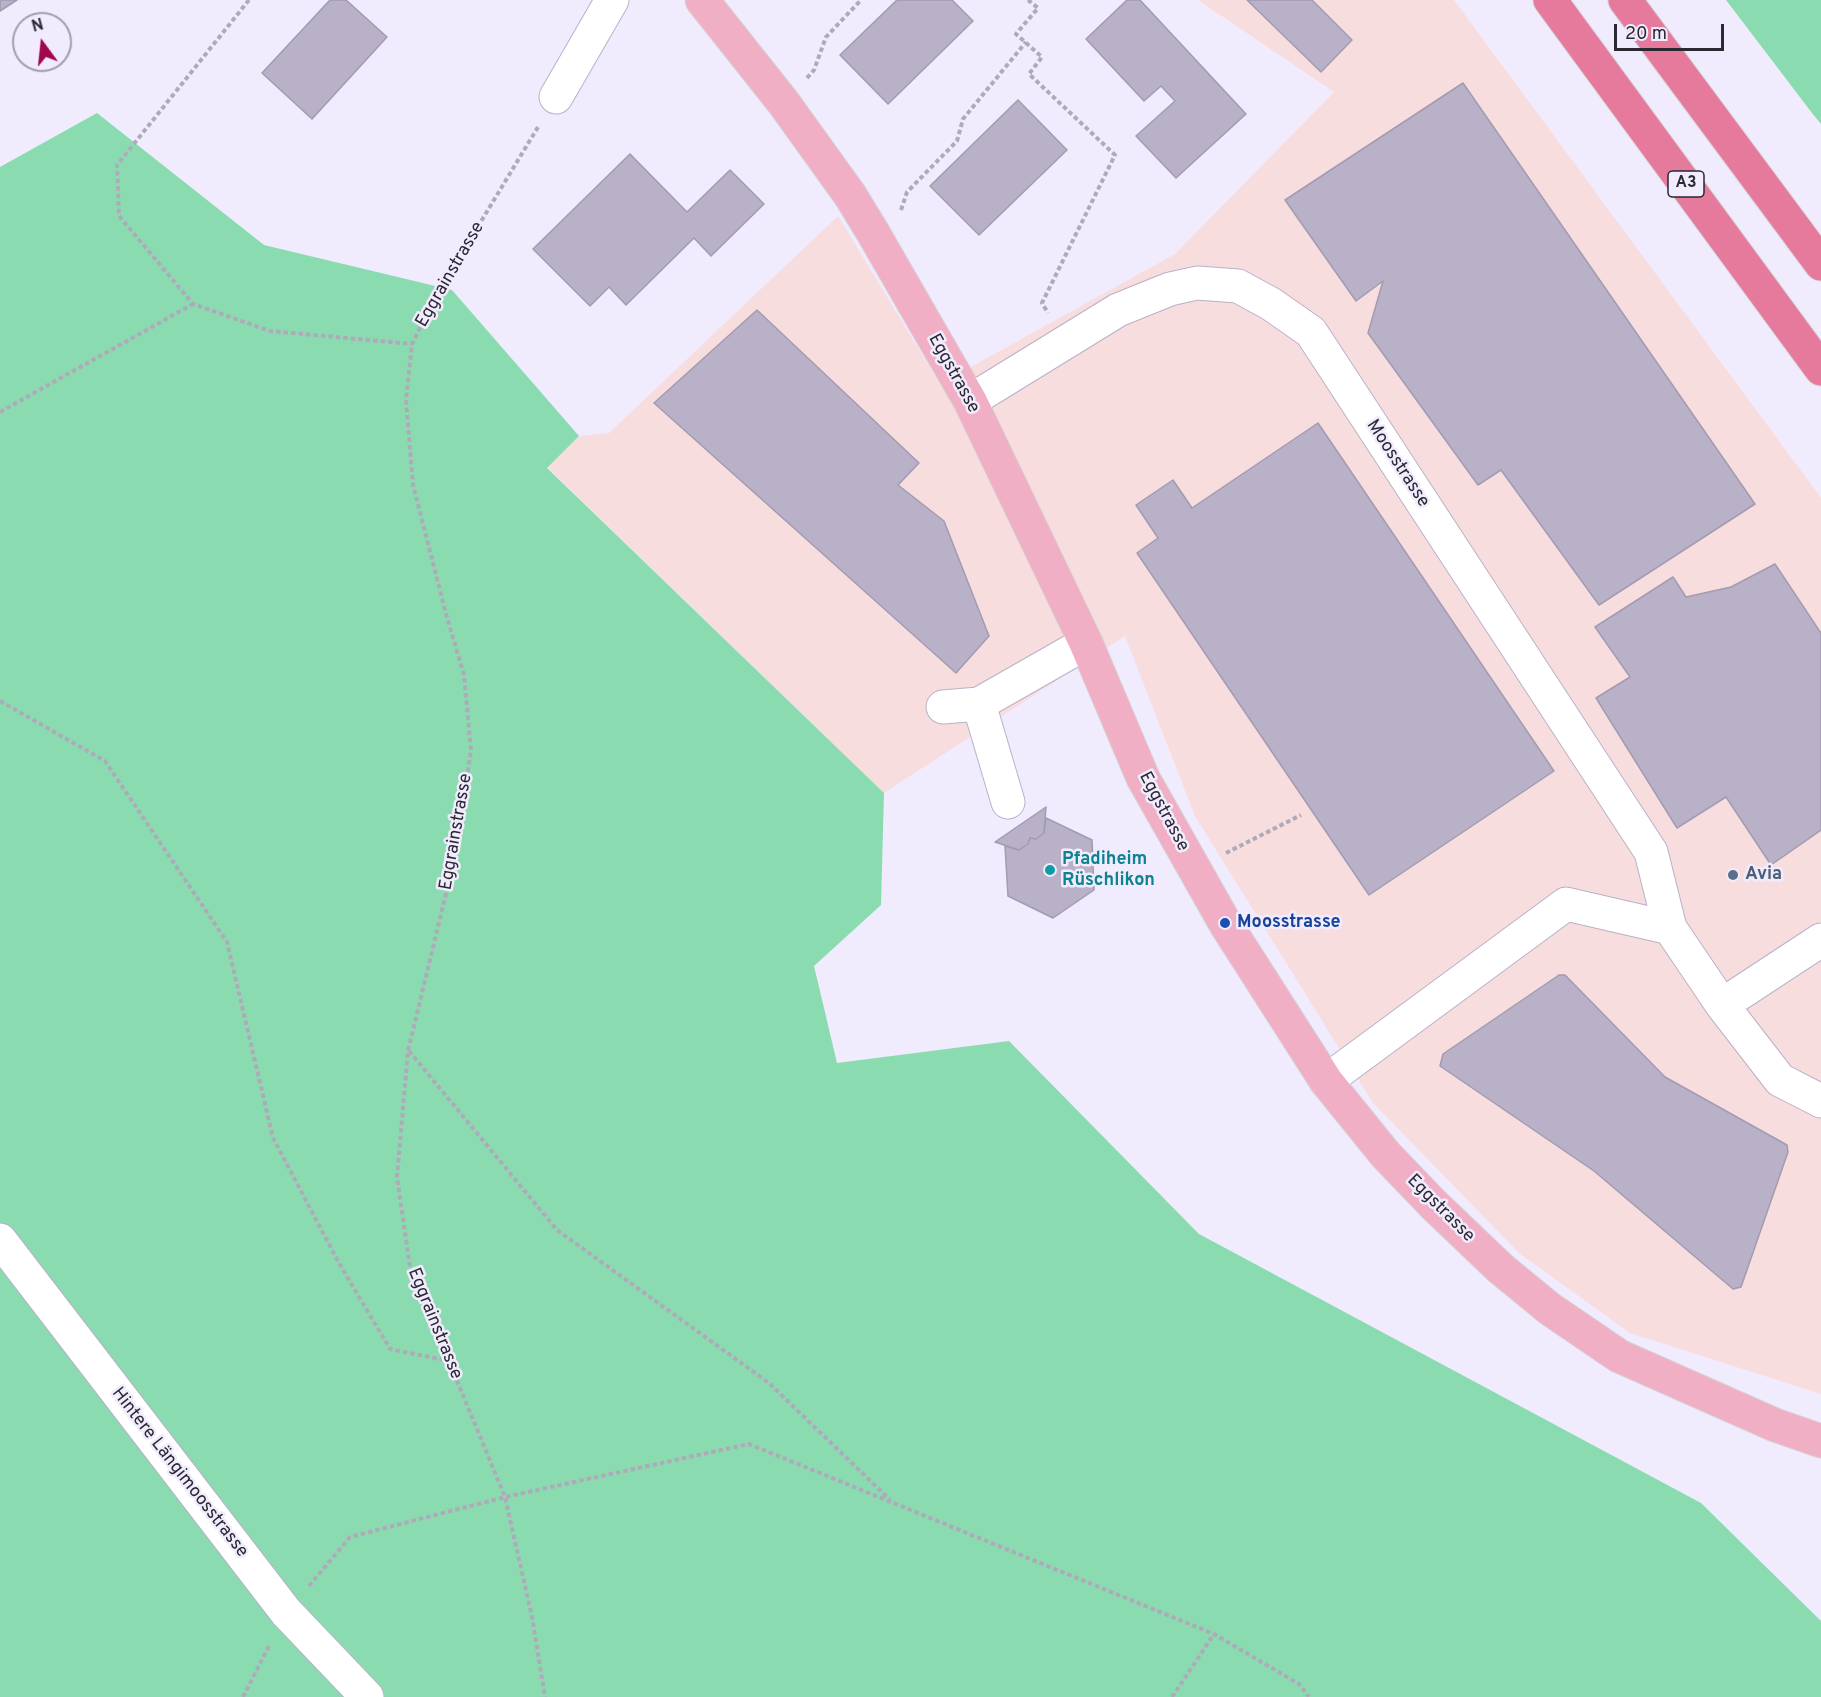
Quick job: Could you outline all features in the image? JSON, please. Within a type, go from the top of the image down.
[{"type":"highway","name":"A3","points":[[1550,0],[1821,369]]},
{"type":"highway","points":[[1625,0],[1821,264]]},
{"type":"main road","name":"Eggstrasse","points":[[702,0],[783,102],[850,195],[970,401],[1086,643],[1143,778],[1194,870],[1326,1081],[1385,1154],[1433,1204],[1500,1268],[1550,1309],[1619,1356],[1775,1425],[1821,1441]]},
{"type":"street","points":[[556,97],[612,0]]},
{"type":"street","name":"Moosstrasse","points":[[970,401],[1118,310],[1170,289],[1197,283],[1238,286],[1271,304],[1311,332],[1651,852],[1670,928],[1722,1005],[1780,1080],[1821,1101]]},
{"type":"street","points":[[944,707],[979,704],[1086,643]]},
{"type":"street","points":[[979,704],[1008,802]]},
{"type":"street","points":[[1326,1081],[1566,903],[1670,928]]},
{"type":"street","points":[[1722,1005],[1821,940]]},
{"type":"street","name":"Hintere Längimoosstrasse","points":[[0,1240],[286,1612],[367,1697]]},
{"type":"path","points":[[249,0],[117,165],[119,216],[193,304],[270,331],[412,344]]},
{"type":"path","points":[[802,82],[814,70],[826,38],[861,0]]},
{"type":"path","points":[[1028,0],[1038,8],[1016,34],[1042,57],[1029,74],[1115,155],[1042,303],[1066,341]]},
{"type":"path","points":[[895,215],[901,211],[907,192],[957,141],[963,119],[1026,42]]},
{"type":"path","name":"Eggrainstrasse","points":[[545,1697],[532,1617],[505,1497],[410,1267],[397,1177],[408,1051],[456,852],[471,750],[464,675],[413,485],[406,400],[412,344],[433,301],[556,97]]},
{"type":"path","points":[[0,412],[193,304]]},
{"type":"path","points":[[0,700],[105,761],[227,942],[273,1138],[339,1263],[390,1349],[449,1361]]},
{"type":"path","points":[[1194,870],[1301,815]]},
{"type":"path","points":[[408,1051],[557,1230],[769,1383],[892,1502]]},
{"type":"path","points":[[243,1697],[286,1612],[350,1537],[505,1497],[749,1444],[1214,1634],[1299,1684],[1309,1697]]},
{"type":"path","points":[[1172,1697],[1214,1634]]},
{"type":"shaded area","points":[[1198,0],[1454,0],[1821,498],[1821,1394],[1630,1333],[1520,1254],[1373,1103],[1195,816],[1125,636],[884,793],[547,467],[579,436],[609,433],[838,216],[940,384],[1175,254],[1334,92]]},
{"type":"green space","points":[[1726,0],[1821,0],[1821,124],[1812,113]]},
{"type":"green space","points":[[97,113],[264,245],[452,290],[579,436],[547,468],[884,793],[881,905],[814,966],[837,1063],[1009,1041],[1199,1234],[1701,1503],[1821,1621],[1821,1697],[0,1697],[0,167]]},
{"type":"building","points":[[0,0],[17,0],[0,11]]},
{"type":"building","points":[[330,0],[346,0],[387,37],[312,119],[262,73]]},
{"type":"building","points":[[897,0],[952,0],[973,21],[888,104],[840,55]]},
{"type":"building","points":[[1127,0],[1140,0],[1246,114],[1176,178],[1136,136],[1175,101],[1161,86],[1144,101],[1086,39]]},
{"type":"building","points":[[1247,0],[1312,0],[1352,40],[1321,72]]},
{"type":"building","points":[[1463,83],[1755,504],[1599,605],[1501,470],[1478,485],[1368,333],[1383,281],[1356,301],[1285,200]]},
{"type":"building","points":[[1018,100],[1067,150],[979,235],[930,186]]},
{"type":"building","points":[[630,154],[687,212],[730,170],[764,204],[711,256],[694,238],[626,305],[609,287],[590,306],[533,249]]},
{"type":"building","points":[[757,310],[919,463],[898,485],[944,521],[989,636],[956,673],[654,403]]},
{"type":"building","points":[[1318,423],[1554,771],[1369,895],[1137,553],[1158,538],[1136,505],[1173,480],[1192,508]]},
{"type":"building","points":[[1775,564],[1821,633],[1821,830],[1771,865],[1726,797],[1677,828],[1596,698],[1630,677],[1595,627],[1673,577],[1686,597],[1731,587]]},
{"type":"building","points":[[1046,807],[1044,833],[1036,839],[1030,838],[1028,844],[1019,850],[995,842]]},
{"type":"building","name":"Pfadiheim Rüschlikon","points":[[1046,818],[1092,840],[1094,890],[1053,918],[1008,896],[1005,846],[1019,850],[1028,844],[1030,838],[1036,839],[1044,833]]},
{"type":"building","points":[[1559,975],[1565,975],[1665,1077],[1787,1145],[1788,1152],[1741,1287],[1733,1289],[1594,1171],[1440,1066],[1443,1054]]},
{"type":"place","name":"Pfadiheim Rüschlikon","points":[[1050,870]]},
{"type":"place","name":"Avia","points":[[1733,875]]},
{"type":"place","name":"Moosstrasse","points":[[1225,923]]}]
